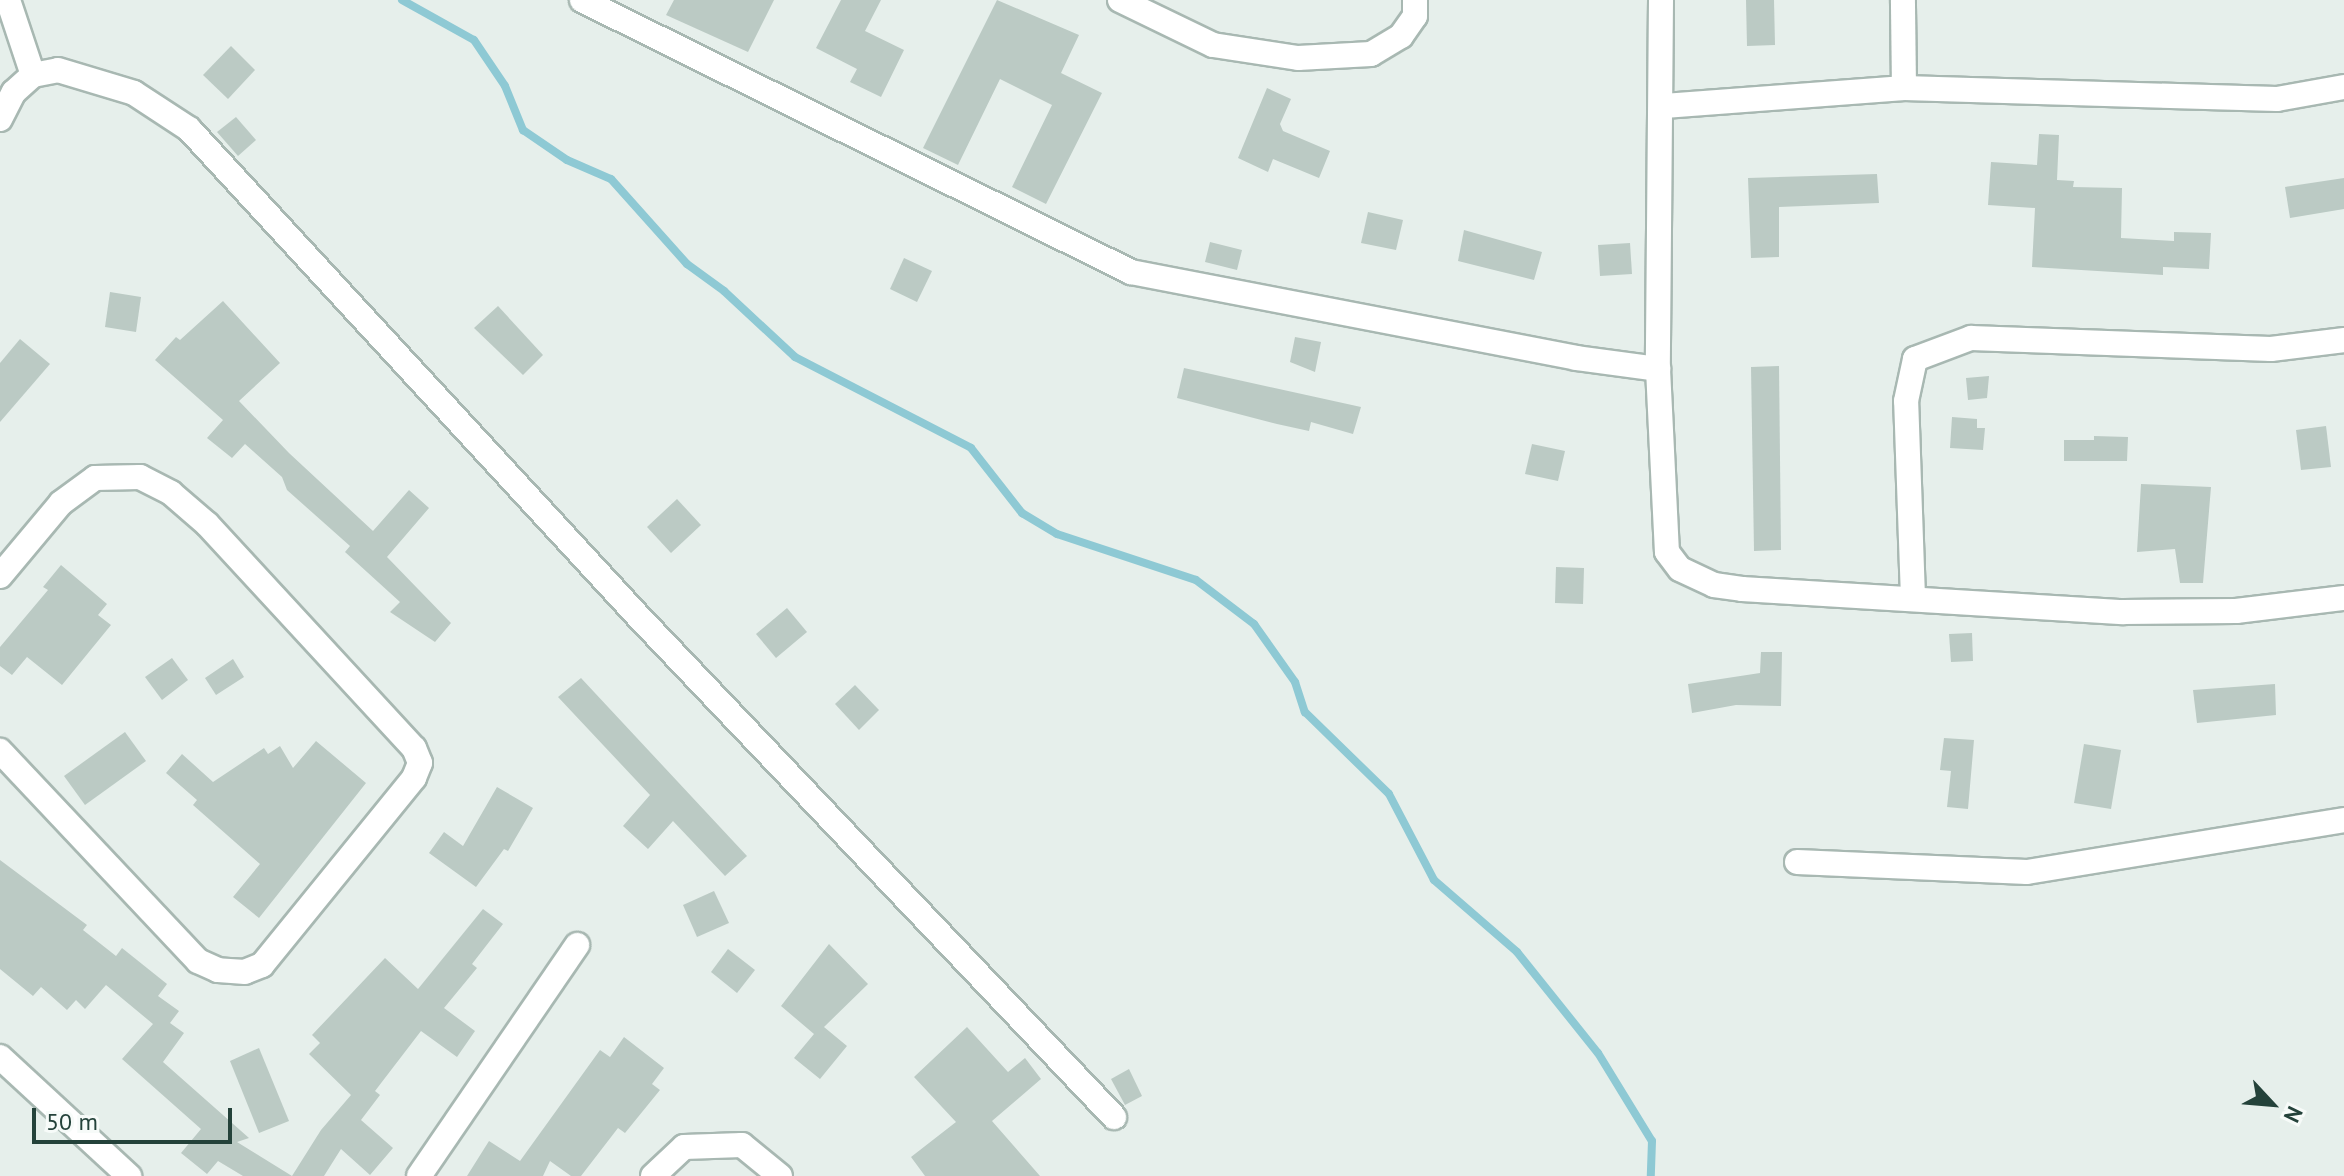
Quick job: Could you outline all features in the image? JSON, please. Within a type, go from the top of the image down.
[{"type":"street","points":[[8,0],[33,75]]},
{"type":"street","points":[[582,0],[1131,272],[1560,355],[1658,369]]},
{"type":"street","points":[[1120,0],[1213,45],[1298,58],[1371,54],[1401,36],[1415,16],[1415,0]]},
{"type":"street","points":[[1661,0],[1664,106],[1658,369],[1667,552],[1680,569],[1714,585],[1742,589],[2123,612],[2236,611],[2344,598]]},
{"type":"street","points":[[1903,0],[1904,88]]},
{"type":"street","points":[[0,119],[14,92],[33,75],[58,70],[134,93],[189,129],[636,614],[1114,1117]]},
{"type":"street","points":[[1664,106],[1904,88],[2277,99],[2344,87]]},
{"type":"street","points":[[1913,598],[1906,401],[1915,359],[1971,338],[2271,349],[2344,340]]},
{"type":"street","points":[[0,576],[61,503],[95,478],[140,477],[171,493],[207,524],[414,748],[420,763],[414,778],[262,965],[245,972],[218,970],[198,961],[0,751]]},
{"type":"street","points":[[1797,862],[2027,872],[2344,820]]},
{"type":"street","points":[[419,1176],[577,945]]},
{"type":"street","points":[[0,1057],[129,1176]]},
{"type":"street","points":[[653,1176],[684,1147],[742,1145],[780,1176]]},
{"type":"building","points":[[674,0],[774,0],[748,52],[666,15]]},
{"type":"building","points":[[841,0],[881,0],[865,31],[904,50],[881,97],[850,82],[857,69],[816,48]]},
{"type":"building","points":[[997,0],[1079,35],[1061,73],[1102,93],[1046,204],[1012,187],[1052,105],[1000,79],[958,165],[923,148]]},
{"type":"building","points":[[1746,0],[1774,0],[1775,45],[1747,46]]},
{"type":"building","points":[[231,46],[255,70],[228,99],[203,75]]},
{"type":"building","points":[[1267,88],[1291,99],[1280,124],[1283,131],[1330,151],[1319,178],[1273,159],[1268,172],[1238,158]]},
{"type":"building","points":[[236,117],[256,140],[238,156],[217,132]]},
{"type":"building","points":[[2039,134],[2059,135],[2057,180],[2074,181],[2073,187],[2122,188],[2121,238],[2174,241],[2174,232],[2211,233],[2209,269],[2163,267],[2163,275],[2032,267],[2035,208],[1988,205],[1991,162],[2037,165]]},
{"type":"building","points":[[1877,174],[1879,203],[1779,207],[1779,257],[1751,258],[1748,178]]},
{"type":"building","points":[[2344,178],[2344,209],[2290,218],[2285,187]]},
{"type":"building","points":[[1368,212],[1403,220],[1396,250],[1361,243]]},
{"type":"building","points":[[1464,230],[1542,252],[1534,280],[1458,261]]},
{"type":"building","points":[[1210,242],[1242,250],[1237,270],[1205,262]]},
{"type":"building","points":[[1630,243],[1632,274],[1600,276],[1598,245]]},
{"type":"building","points":[[904,258],[932,271],[917,302],[890,289]]},
{"type":"building","points":[[110,292],[141,297],[136,332],[105,327]]},
{"type":"building","points":[[223,301],[280,363],[239,401],[289,453],[373,531],[409,490],[429,508],[387,557],[451,623],[435,642],[390,612],[400,602],[345,552],[350,546],[287,490],[282,477],[245,444],[232,458],[207,438],[223,420],[155,360],[176,337],[180,340]]},
{"type":"building","points":[[498,306],[543,355],[523,375],[474,328]]},
{"type":"building","points":[[1295,337],[1321,342],[1315,372],[1290,362]]},
{"type":"building","points":[[20,339],[50,364],[0,422],[0,363]]},
{"type":"building","points":[[1779,366],[1781,550],[1754,551],[1751,367]]},
{"type":"building","points":[[1184,368],[1361,407],[1353,434],[1311,422],[1309,431],[1177,398]]},
{"type":"building","points":[[1989,376],[1987,398],[1968,400],[1966,378]]},
{"type":"building","points":[[1952,417],[1977,419],[1977,428],[1985,428],[1983,450],[1950,448]]},
{"type":"building","points":[[2326,426],[2331,467],[2301,470],[2296,430]]},
{"type":"building","points":[[2094,436],[2128,437],[2127,461],[2064,461],[2064,440],[2094,440]]},
{"type":"building","points":[[1532,444],[1565,451],[1558,481],[1525,474]]},
{"type":"building","points":[[2141,484],[2211,487],[2203,583],[2180,583],[2175,549],[2137,552]]},
{"type":"building","points":[[677,499],[701,525],[671,553],[647,527]]},
{"type":"building","points":[[61,565],[107,604],[98,615],[111,625],[62,685],[27,657],[12,675],[0,666],[0,647],[48,590],[43,587]]},
{"type":"building","points":[[1556,567],[1584,568],[1583,604],[1555,603]]},
{"type":"building","points":[[787,608],[807,632],[776,658],[756,634]]},
{"type":"building","points":[[1972,633],[1973,661],[1951,662],[1949,634]]},
{"type":"building","points":[[1761,652],[1782,652],[1781,706],[1736,705],[1692,713],[1688,684],[1760,673]]},
{"type":"building","points":[[172,658],[188,680],[162,700],[145,677]]},
{"type":"building","points":[[233,659],[244,677],[216,695],[205,678]]},
{"type":"building","points":[[581,678],[747,856],[725,876],[673,821],[648,849],[623,826],[650,795],[558,697]]},
{"type":"building","points":[[2275,684],[2276,715],[2197,723],[2193,690]]},
{"type":"building","points":[[855,685],[879,710],[859,730],[835,704]]},
{"type":"building","points":[[125,732],[146,761],[85,805],[64,776]]},
{"type":"building","points":[[1944,738],[1974,740],[1968,809],[1947,807],[1951,771],[1940,770]]},
{"type":"building","points":[[316,741],[366,783],[259,918],[233,897],[260,864],[193,805],[197,800],[166,773],[182,754],[213,782],[264,748],[268,754],[280,746],[293,768]]},
{"type":"building","points":[[2084,744],[2121,750],[2111,809],[2074,803]]},
{"type":"building","points":[[497,787],[533,808],[508,851],[504,849],[476,887],[429,853],[444,832],[463,846]]},
{"type":"building","points":[[0,860],[87,925],[83,930],[116,956],[122,948],[167,984],[158,996],[179,1011],[170,1023],[184,1033],[163,1062],[249,1138],[237,1142],[292,1176],[243,1176],[218,1161],[207,1174],[181,1153],[201,1129],[122,1059],[153,1024],[106,985],[85,1009],[76,1000],[67,1010],[41,987],[33,996],[0,969]]},
{"type":"building","points":[[714,891],[729,923],[697,937],[683,905]]},
{"type":"building","points":[[483,909],[503,924],[472,964],[477,968],[444,1008],[475,1031],[457,1057],[421,1031],[375,1091],[380,1095],[361,1120],[393,1148],[370,1175],[341,1149],[324,1176],[292,1176],[321,1130],[351,1095],[309,1054],[320,1043],[312,1035],[385,958],[418,989]]},
{"type":"building","points":[[829,944],[868,984],[824,1027],[847,1046],[820,1079],[794,1058],[814,1034],[781,1006]]},
{"type":"building","points":[[728,949],[755,970],[737,993],[711,972]]},
{"type":"building","points":[[967,1027],[1008,1072],[1025,1058],[1041,1079],[992,1121],[1040,1176],[925,1176],[911,1157],[956,1122],[914,1077]]},
{"type":"building","points":[[624,1037],[664,1068],[652,1084],[660,1090],[625,1133],[618,1128],[581,1176],[571,1176],[550,1161],[543,1176],[467,1176],[489,1141],[520,1161],[600,1050],[610,1057]]},
{"type":"building","points":[[259,1048],[289,1121],[259,1133],[230,1061]]},
{"type":"building","points":[[1129,1069],[1142,1096],[1125,1105],[1111,1079]]},
{"type":"waterway","points":[[402,0],[474,40],[505,86],[523,130],[567,160],[611,179],[687,264],[724,291],[795,357],[971,448],[1022,513],[1057,534],[1196,580],[1254,624],[1295,682],[1305,712],[1389,794],[1434,880],[1517,952],[1598,1053],[1652,1141],[1651,1176]]}]
